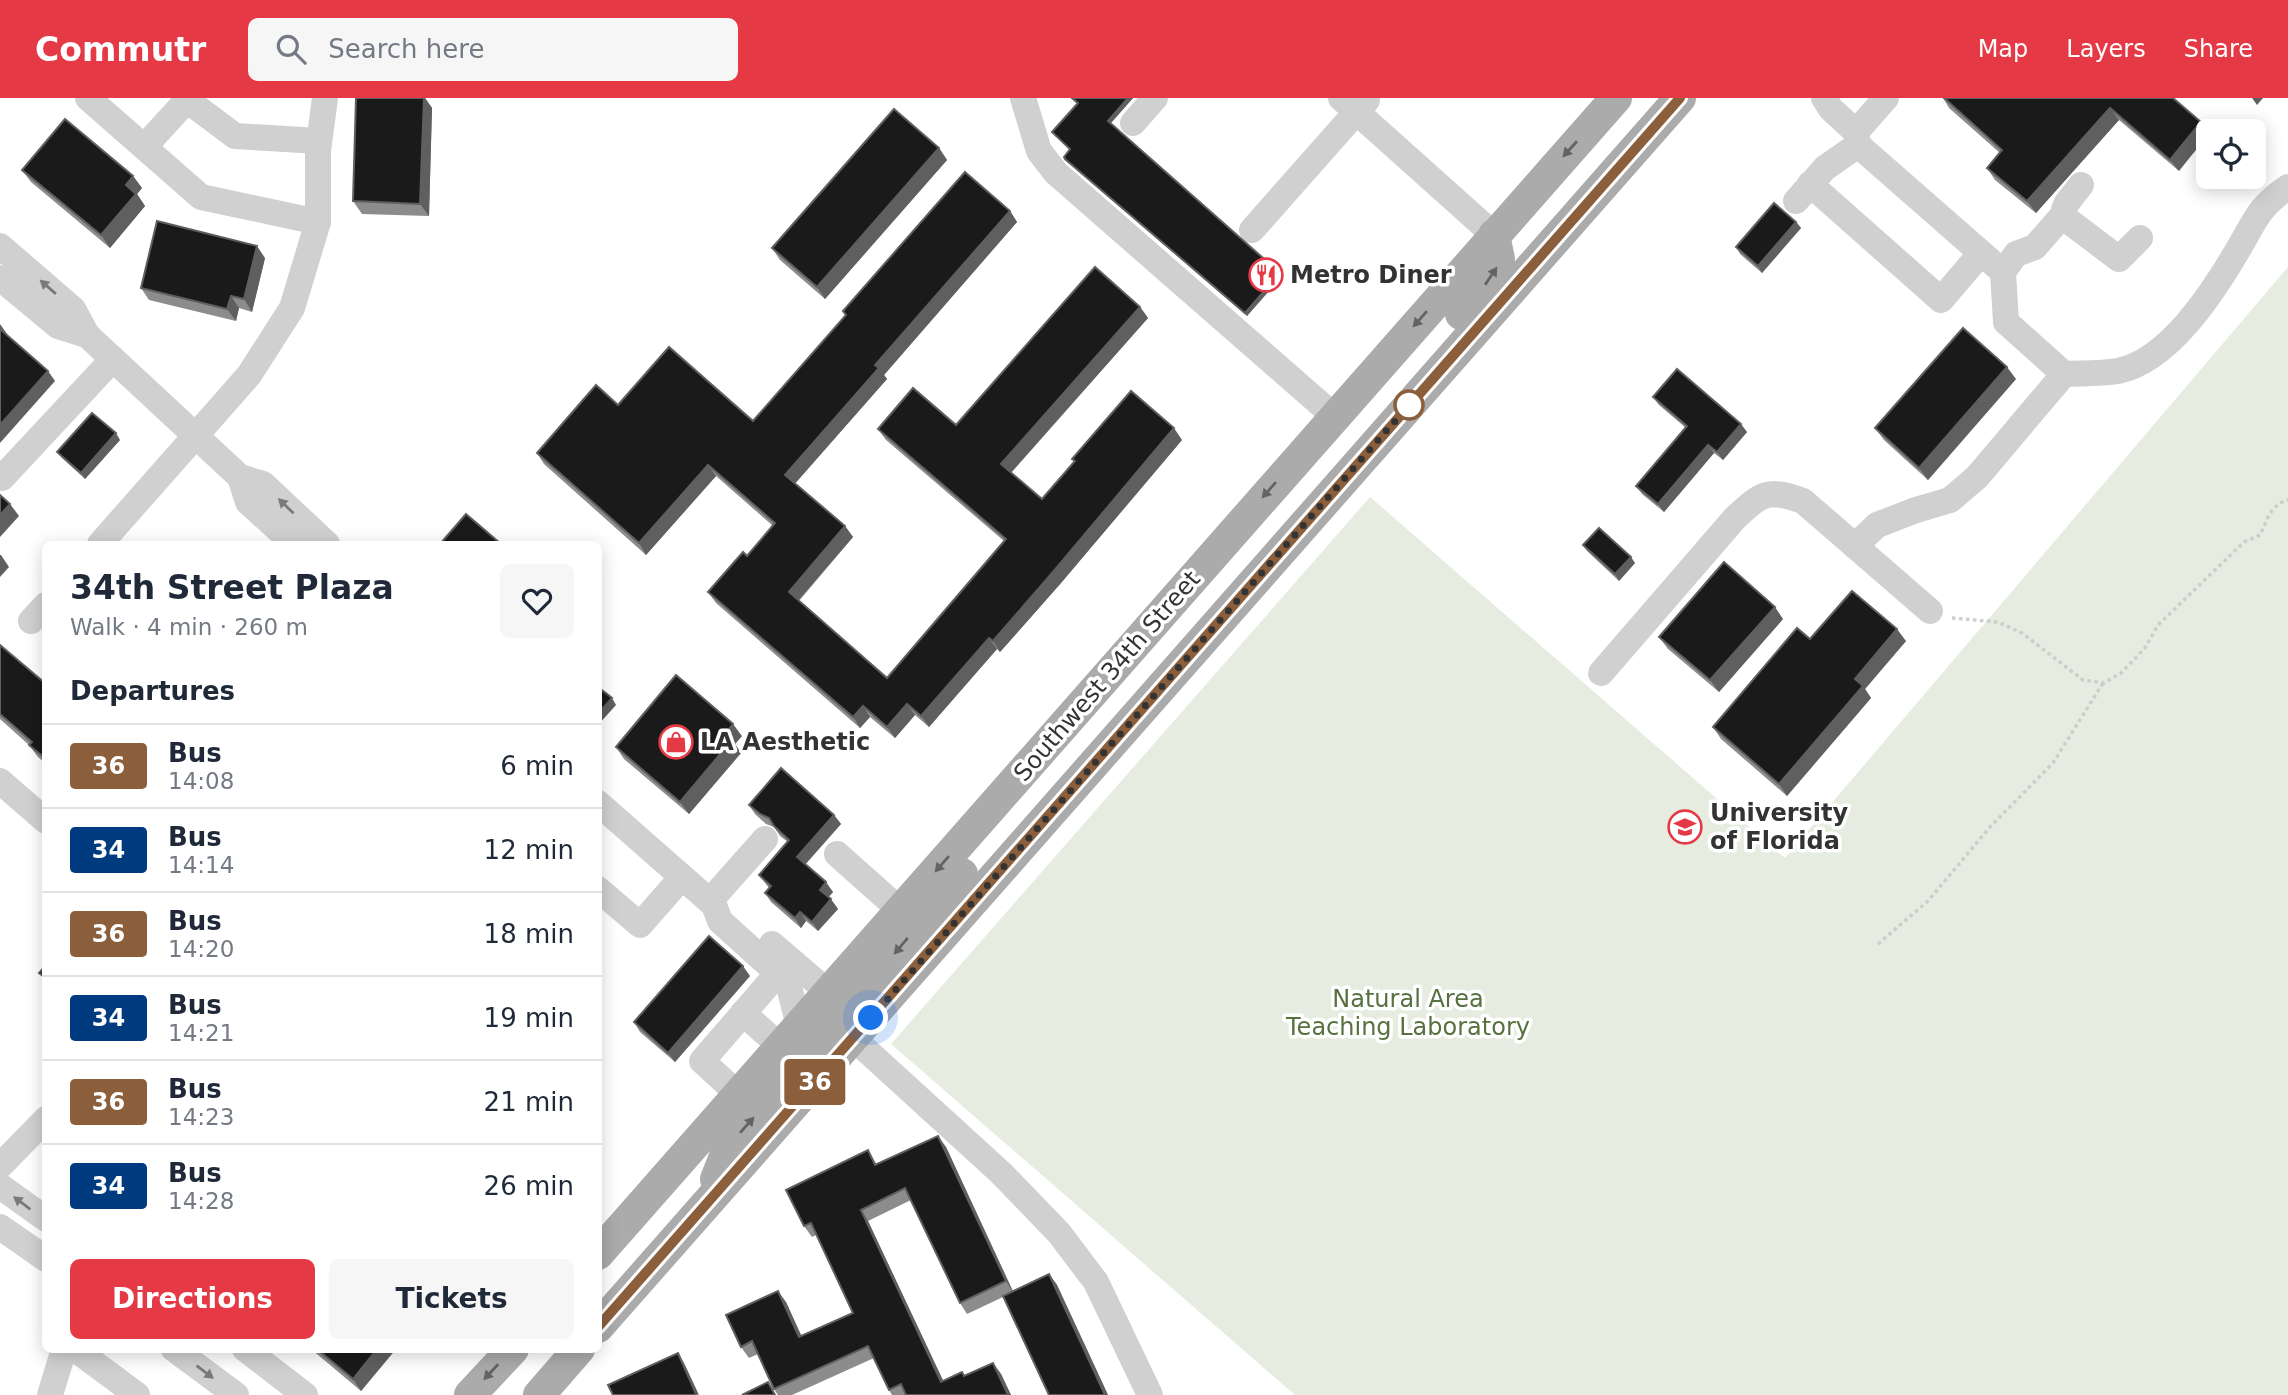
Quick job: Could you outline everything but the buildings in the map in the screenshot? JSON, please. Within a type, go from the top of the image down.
[{"type":"main road","name":"Southwest 34th Street","points":[[602,1249],[1616,98]]},
{"type":"main road","name":"Southwest 34th Street","points":[[602,1322],[1680,98]]},
{"type":"main road","points":[[1419,394],[1426,361],[1440,339],[1498,268],[1499,259],[1494,236]]},
{"type":"main road","points":[[853,1038],[860,999],[982,850],[989,810]]},
{"type":"main road","points":[[705,1206],[729,1146],[823,1034],[829,1011],[829,993]]},
{"type":"main road","points":[[470,1395],[509,1353]]},
{"type":"main road","points":[[533,1395],[549,1353]]},
{"type":"main road","points":[[539,1395],[576,1353]]},
{"type":"street","points":[[88,98],[201,197],[318,222]]},
{"type":"street","points":[[103,541],[249,374],[292,308],[318,222],[319,141],[324,98]]},
{"type":"street","points":[[1023,98],[1039,151],[1056,173],[1334,416]]},
{"type":"street","points":[[1133,123],[1156,98]]},
{"type":"street","points":[[1824,98],[1857,138],[2003,272]]},
{"type":"street","points":[[1886,98],[1857,138],[1803,193],[1941,300],[1981,253]]},
{"type":"street","points":[[144,148],[188,99],[235,136],[319,141]]},
{"type":"street","points":[[1252,230],[1356,103],[1494,236]]},
{"type":"street","points":[[2081,185],[2066,204],[2062,216],[2035,247],[2016,254],[2003,272],[2006,323],[2064,374],[2119,370],[2143,361],[2171,340],[2208,296],[2238,251],[2255,217],[2273,197],[2288,187]]},
{"type":"street","points":[[2062,216],[2119,259],[2140,238]]},
{"type":"street","points":[[0,246],[73,309],[87,335],[240,477],[263,484],[324,541]]},
{"type":"street","points":[[0,278],[58,326],[87,335]]},
{"type":"street","points":[[2,478],[113,359]]},
{"type":"street","points":[[1855,546],[1877,525],[1950,500],[1977,477],[2064,374]]},
{"type":"street","points":[[240,477],[248,502],[290,541]]},
{"type":"street","points":[[1601,673],[1735,518],[1758,496],[1781,493],[1803,501],[1930,611]]},
{"type":"street","points":[[0,781],[42,818]]},
{"type":"street","points":[[602,807],[712,903],[720,921],[789,986],[790,1037],[743,1013]]},
{"type":"street","points":[[712,903],[765,839]]},
{"type":"street","points":[[837,854],[901,911]]},
{"type":"street","points":[[602,892],[640,925],[682,877]]},
{"type":"street","points":[[712,903],[731,907],[829,993]]},
{"type":"street","points":[[739,1095],[702,1061],[778,973]]},
{"type":"street","points":[[853,1038],[1001,1173],[1059,1233],[1096,1282],[1150,1395]]},
{"type":"street","points":[[0,1166],[42,1123]]},
{"type":"street","points":[[0,1186],[42,1217]]},
{"type":"street","points":[[0,1227],[42,1256]]},
{"type":"street","points":[[50,1395],[63,1353]]},
{"type":"street","points":[[80,1353],[137,1395]]},
{"type":"street","points":[[179,1353],[236,1395]]},
{"type":"street","points":[[249,1353],[305,1395]]},
{"type":"path","points":[[1878,944],[1928,901],[1990,827],[2053,763],[2103,683],[2121,673],[2146,648],[2158,625],[2244,542],[2260,534],[2270,511],[2282,501],[2288,500]]},
{"type":"path","points":[[1930,611],[1955,619],[1998,622],[2022,633],[2083,680],[2103,683]]},
{"type":"green space","name":"Natural Area Teaching Laboratory","points":[[2288,267],[2288,1395],[1295,1395],[891,1044],[1370,497],[1785,858]]},
{"type":"bus line","name":"36","points":[[602,1322],[1680,98]]},
{"type":"place","name":"Metro Diner","points":[[1266,275]]},
{"type":"place","name":"LA Aesthetic","points":[[676,742]]},
{"type":"place","name":"University of Florida","points":[[1685,827]]},
{"type":"route","points":[[871,1018],[1409,405]]}]
